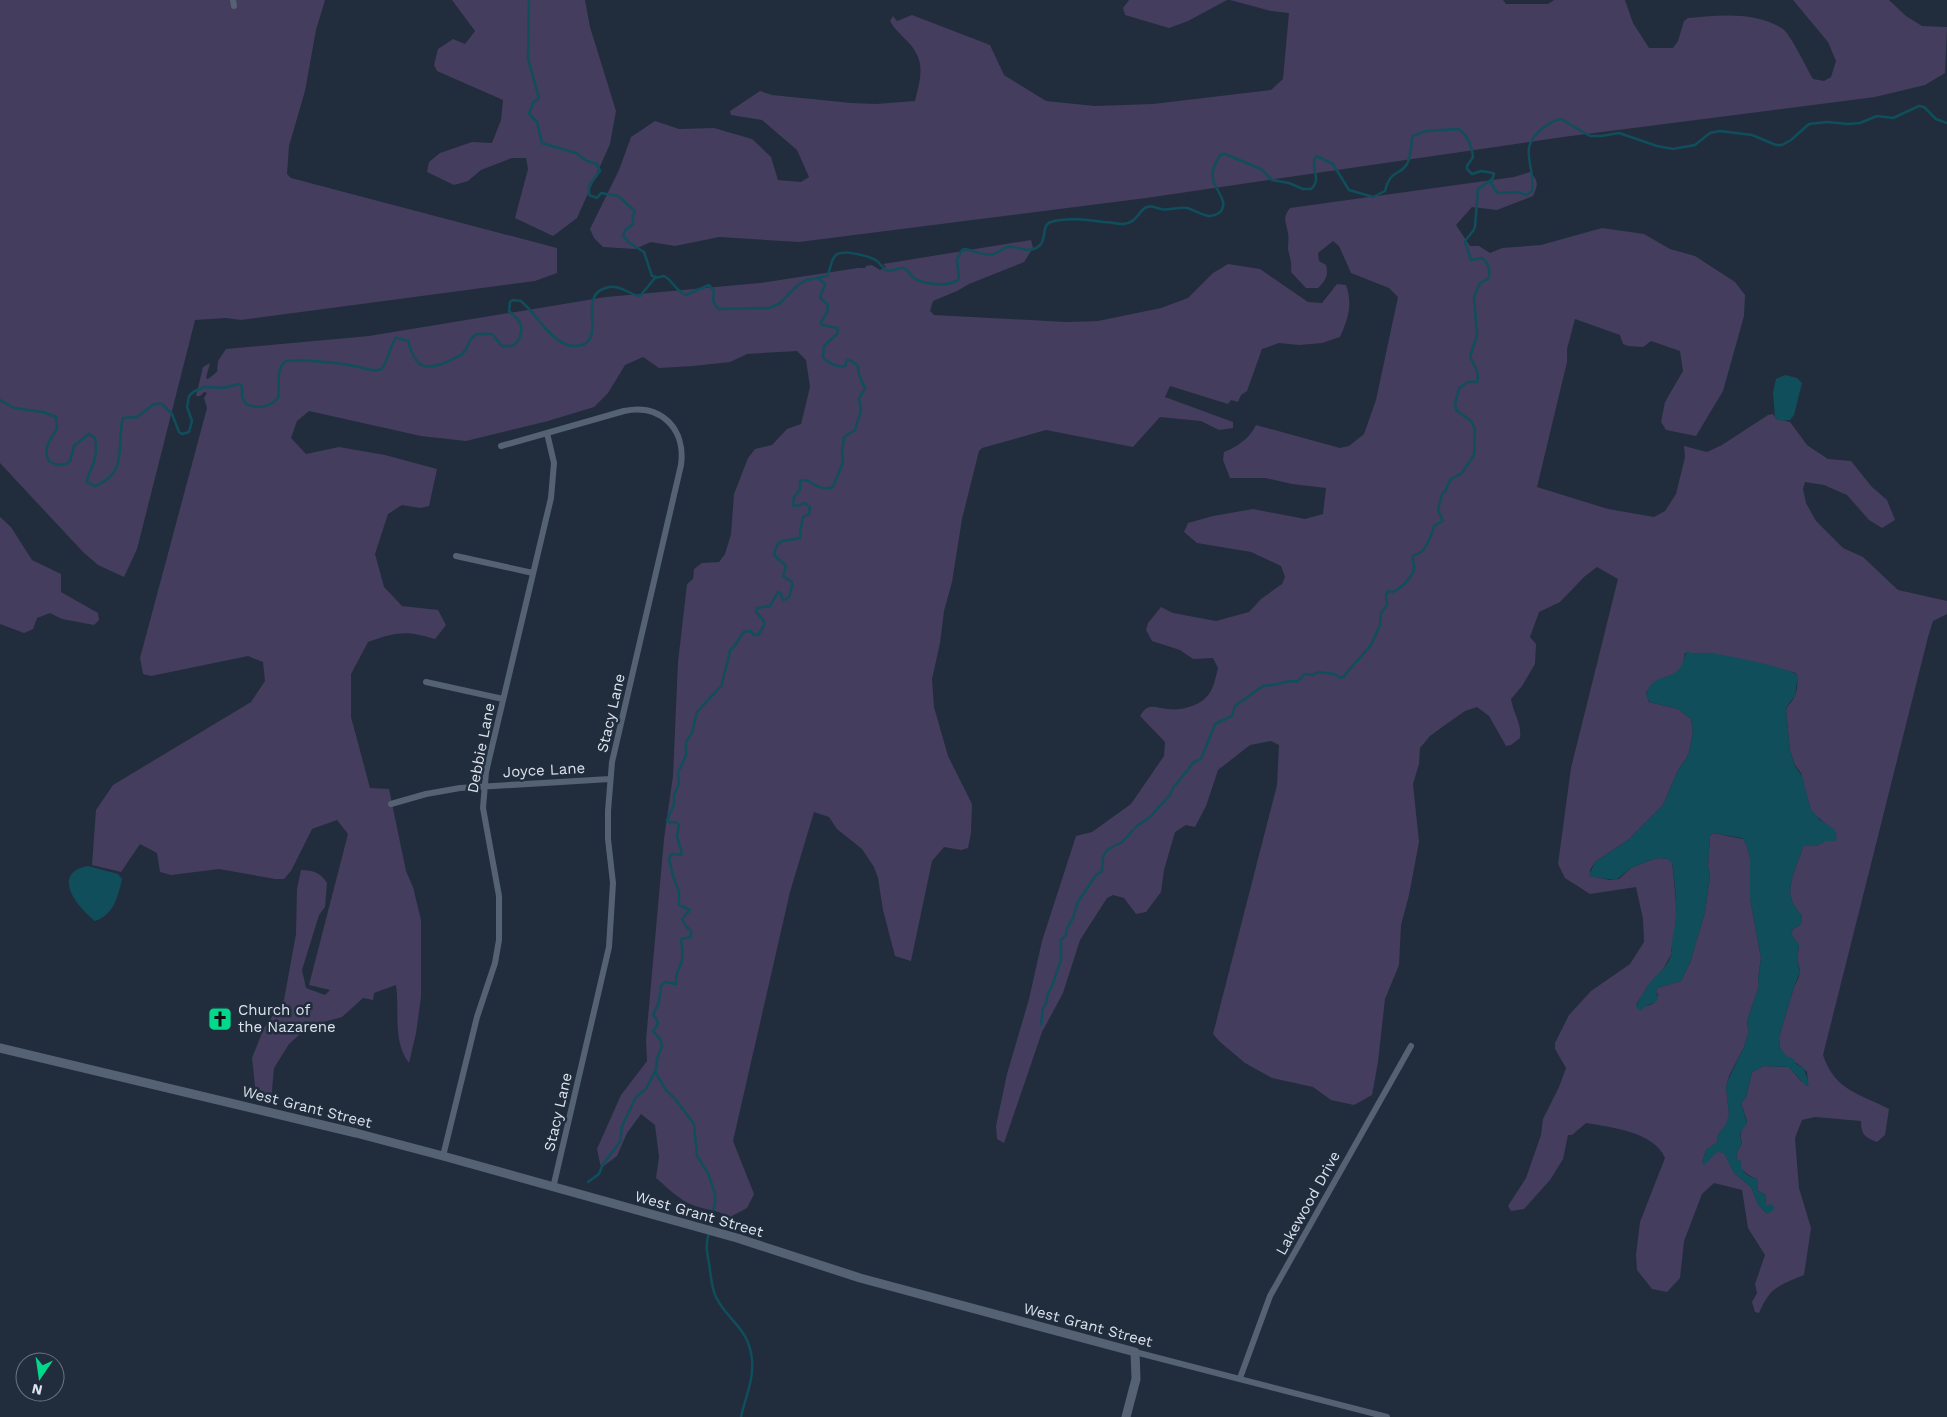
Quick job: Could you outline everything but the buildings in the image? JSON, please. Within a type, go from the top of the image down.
[{"type":"main road","name":"West Grant Street","points":[[0,1048],[356,1133],[443,1156],[738,1238],[860,1278],[1135,1352]]},
{"type":"main road","points":[[1126,1417],[1136,1380],[1135,1352]]},
{"type":"street","name":"Stacy Lane","points":[[501,446],[624,411],[642,409],[660,415],[674,428],[682,444],[681,465],[619,728],[610,779],[608,827],[613,883],[611,932],[603,977],[553,1188]]},
{"type":"street","name":"Debbie Lane","points":[[443,1156],[477,1017],[495,963],[499,940],[500,896],[483,808],[484,786],[553,486],[554,463],[547,432]]},
{"type":"street","points":[[456,556],[533,573]]},
{"type":"street","points":[[426,682],[503,699]]},
{"type":"street","name":"Joyce Lane","points":[[391,804],[438,792],[484,786],[610,779]]},
{"type":"street","name":"Lakewood Drive","points":[[1240,1378],[1270,1296],[1412,1046]]},
{"type":"street","name":"West Grant Street","points":[[1135,1352],[1387,1417]]},
{"type":"shaded area","points":[[0,0],[325,0],[316,30],[305,91],[289,146],[287,174],[291,178],[557,248],[557,273],[535,281],[241,320],[226,318],[195,320],[137,549],[124,577],[98,565],[83,552],[0,463]]},
{"type":"shaded area","points":[[452,0],[585,0],[590,27],[616,111],[610,144],[577,218],[553,236],[515,218],[528,169],[526,158],[512,158],[481,170],[468,181],[454,185],[427,172],[429,162],[440,153],[472,142],[492,143],[501,120],[503,100],[437,71],[434,65],[438,49],[453,39],[465,44],[475,31]]},
{"type":"shaded area","points":[[1129,0],[1227,0],[1188,21],[1169,28],[1125,15],[1123,8]]},
{"type":"shaded area","points":[[1230,0],[1503,0],[1506,4],[1548,4],[1554,0],[1625,0],[1633,23],[1649,48],[1673,48],[1678,41],[1684,21],[1688,18],[1725,15],[1761,19],[1783,29],[1813,79],[1824,81],[1831,77],[1836,61],[1828,42],[1793,0],[1889,0],[1906,16],[1922,26],[1947,27],[1945,73],[1925,85],[1875,97],[1563,137],[1146,198],[799,242],[719,237],[675,246],[651,242],[635,249],[603,247],[594,238],[590,229],[619,170],[631,137],[655,121],[679,129],[714,128],[752,139],[771,157],[778,180],[801,182],[809,177],[797,150],[762,120],[731,115],[730,111],[760,91],[772,95],[851,103],[876,104],[915,101],[920,75],[920,63],[912,47],[890,21],[893,16],[897,21],[912,15],[990,45],[1004,75],[1046,101],[1095,106],[1153,104],[1271,90],[1283,79],[1289,13],[1271,11]]},
{"type":"shaded area","points":[[1530,172],[1537,183],[1533,196],[1497,210],[1472,207],[1456,225],[1470,246],[1479,246],[1490,253],[1502,248],[1541,245],[1602,228],[1644,234],[1670,249],[1695,256],[1735,282],[1745,295],[1744,316],[1723,391],[1696,436],[1666,430],[1661,422],[1665,402],[1683,371],[1680,351],[1651,341],[1643,347],[1628,346],[1623,344],[1620,335],[1575,319],[1567,349],[1567,362],[1537,487],[1608,509],[1654,517],[1665,511],[1676,494],[1685,457],[1684,446],[1707,452],[1722,445],[1768,415],[1773,414],[1776,419],[1790,422],[1807,445],[1828,459],[1851,461],[1872,487],[1887,500],[1895,520],[1882,528],[1869,520],[1847,495],[1824,485],[1805,482],[1803,489],[1806,503],[1816,521],[1843,548],[1863,557],[1898,590],[1947,601],[1947,614],[1933,621],[1928,637],[1823,1055],[1828,1067],[1841,1084],[1849,1090],[1889,1109],[1885,1135],[1877,1142],[1869,1138],[1863,1132],[1861,1121],[1815,1117],[1802,1120],[1795,1138],[1799,1188],[1811,1228],[1804,1275],[1771,1292],[1759,1313],[1755,1312],[1752,1302],[1757,1293],[1755,1284],[1765,1255],[1748,1228],[1742,1190],[1714,1183],[1702,1194],[1684,1241],[1680,1278],[1667,1292],[1652,1289],[1637,1270],[1636,1255],[1640,1222],[1665,1158],[1660,1149],[1652,1142],[1631,1132],[1586,1123],[1572,1135],[1568,1135],[1563,1159],[1550,1180],[1524,1209],[1511,1211],[1508,1206],[1526,1178],[1541,1135],[1543,1119],[1566,1068],[1555,1049],[1555,1043],[1569,1015],[1591,991],[1630,964],[1644,942],[1643,919],[1636,887],[1590,894],[1565,878],[1558,864],[1571,768],[1618,579],[1597,567],[1584,577],[1560,602],[1539,612],[1530,637],[1536,644],[1535,664],[1522,686],[1511,699],[1519,723],[1520,738],[1511,745],[1506,746],[1489,716],[1477,707],[1465,711],[1445,725],[1430,736],[1420,748],[1419,764],[1413,784],[1419,842],[1401,925],[1399,965],[1385,999],[1378,1062],[1372,1095],[1354,1105],[1331,1100],[1313,1087],[1272,1078],[1245,1063],[1213,1034],[1277,785],[1279,745],[1271,741],[1250,745],[1218,770],[1206,806],[1195,827],[1186,825],[1175,832],[1164,870],[1161,892],[1146,912],[1136,914],[1124,898],[1113,895],[1107,898],[1080,940],[1063,993],[1042,1032],[1004,1143],[997,1139],[996,1126],[1007,1074],[1029,999],[1042,941],[1076,836],[1092,832],[1131,804],[1164,756],[1165,742],[1140,716],[1143,712],[1149,707],[1178,709],[1196,705],[1209,694],[1215,681],[1218,668],[1213,658],[1193,659],[1180,650],[1152,641],[1146,630],[1148,623],[1161,607],[1173,613],[1216,621],[1249,612],[1261,599],[1282,584],[1285,577],[1281,566],[1251,552],[1197,543],[1184,532],[1188,523],[1213,516],[1253,509],[1305,519],[1323,514],[1326,488],[1292,484],[1265,478],[1230,478],[1223,460],[1224,452],[1243,442],[1256,425],[1340,448],[1349,446],[1364,434],[1376,400],[1398,297],[1389,288],[1351,273],[1339,246],[1333,241],[1318,253],[1319,261],[1326,265],[1327,275],[1324,281],[1318,288],[1306,288],[1291,272],[1285,220],[1288,211],[1290,208],[1514,177]],"holes":[[[1685,653],[1709,653],[1796,673],[1796,691],[1786,711],[1790,751],[1795,765],[1801,773],[1812,812],[1836,833],[1835,841],[1825,841],[1816,846],[1803,846],[1790,890],[1793,903],[1802,916],[1801,924],[1793,929],[1791,934],[1799,945],[1797,960],[1800,970],[1779,1037],[1783,1054],[1807,1072],[1808,1086],[1789,1067],[1764,1066],[1752,1072],[1746,1097],[1741,1103],[1747,1121],[1741,1134],[1742,1142],[1736,1157],[1739,1165],[1745,1172],[1757,1179],[1758,1191],[1766,1195],[1765,1205],[1768,1205],[1767,1214],[1758,1204],[1751,1187],[1734,1173],[1724,1153],[1717,1151],[1702,1163],[1706,1150],[1717,1143],[1718,1135],[1727,1123],[1729,1114],[1726,1087],[1729,1076],[1744,1047],[1749,1030],[1747,1026],[1748,1018],[1759,986],[1761,958],[1750,898],[1750,858],[1747,846],[1743,839],[1713,833],[1710,836],[1708,865],[1710,876],[1705,912],[1690,963],[1681,981],[1657,988],[1656,992],[1658,995],[1656,1001],[1647,1006],[1636,1005],[1649,984],[1662,971],[1672,953],[1676,917],[1672,862],[1668,859],[1658,858],[1648,861],[1631,868],[1619,879],[1610,880],[1590,876],[1590,870],[1595,862],[1628,840],[1663,805],[1678,770],[1689,752],[1693,731],[1691,719],[1678,709],[1649,702],[1646,693],[1655,682],[1677,672],[1681,668]]]},
{"type":"shaded area","points":[[1031,240],[1033,248],[1024,262],[933,301],[930,311],[934,315],[1066,322],[1098,321],[1161,308],[1188,298],[1213,273],[1228,264],[1260,269],[1308,302],[1322,303],[1337,284],[1346,285],[1349,299],[1347,318],[1340,337],[1322,343],[1299,345],[1279,343],[1262,349],[1247,391],[1241,395],[1238,402],[1231,400],[1228,404],[1170,386],[1165,397],[1233,422],[1233,428],[1219,430],[1201,421],[1160,417],[1133,447],[1046,430],[982,448],[979,451],[962,519],[952,582],[944,611],[940,643],[932,679],[934,707],[948,756],[972,804],[971,833],[968,848],[961,850],[944,847],[932,861],[911,961],[895,956],[874,867],[862,849],[837,829],[829,817],[814,812],[790,892],[733,1141],[754,1194],[747,1208],[730,1217],[717,1211],[695,1206],[679,1198],[656,1178],[659,1157],[655,1125],[641,1114],[627,1133],[617,1156],[601,1168],[597,1149],[621,1095],[647,1061],[646,1040],[664,839],[673,776],[678,662],[687,584],[693,579],[694,569],[702,563],[719,562],[725,554],[731,534],[734,494],[748,458],[755,449],[772,445],[787,429],[801,424],[810,387],[806,360],[797,351],[747,354],[730,362],[659,368],[643,357],[625,365],[608,393],[594,407],[548,421],[466,441],[421,436],[309,411],[297,421],[291,438],[306,454],[339,447],[385,455],[437,469],[429,506],[420,508],[402,505],[388,514],[375,554],[384,587],[402,606],[438,610],[446,625],[435,639],[416,634],[401,633],[368,642],[351,674],[351,717],[370,788],[389,789],[406,871],[413,887],[421,920],[421,997],[416,1033],[409,1063],[400,1045],[398,1036],[396,985],[374,993],[373,1000],[363,998],[342,1017],[309,1026],[289,1044],[274,1068],[271,1101],[256,1095],[252,1058],[264,1028],[284,1000],[296,934],[297,889],[301,870],[316,873],[327,883],[325,907],[319,915],[302,970],[306,988],[325,995],[330,990],[309,985],[348,834],[337,820],[312,829],[291,871],[284,879],[219,869],[171,875],[160,872],[157,853],[140,844],[121,872],[92,865],[96,810],[113,785],[251,702],[265,681],[263,662],[248,656],[151,676],[143,674],[140,658],[207,408],[204,398],[207,393],[204,392],[200,396],[196,396],[203,367],[210,363],[206,378],[208,379],[217,372],[218,361],[226,349],[369,336],[606,297],[760,283],[865,268],[872,265],[880,270],[886,267],[883,264]]},
{"type":"shaded area","points":[[0,517],[11,527],[32,560],[61,574],[61,592],[98,613],[99,620],[94,625],[62,619],[50,613],[37,618],[33,629],[24,633],[0,624]]},
{"type":"water","points":[[1785,375],[1797,378],[1802,383],[1794,415],[1790,420],[1782,421],[1775,418],[1773,392],[1776,379]]},
{"type":"water","points":[[1687,651],[1742,659],[1782,668],[1798,675],[1795,696],[1787,706],[1786,711],[1790,751],[1795,766],[1802,776],[1810,808],[1820,820],[1834,829],[1837,837],[1835,841],[1825,841],[1816,846],[1803,846],[1790,890],[1793,903],[1802,916],[1801,924],[1793,929],[1791,934],[1799,944],[1797,960],[1800,972],[1779,1037],[1780,1047],[1786,1056],[1794,1059],[1796,1064],[1804,1068],[1809,1085],[1806,1086],[1789,1067],[1764,1066],[1752,1072],[1746,1097],[1741,1103],[1747,1123],[1740,1134],[1742,1142],[1736,1158],[1741,1161],[1745,1173],[1757,1179],[1758,1191],[1766,1195],[1765,1205],[1771,1204],[1775,1208],[1767,1214],[1758,1204],[1751,1187],[1734,1173],[1724,1153],[1717,1152],[1704,1165],[1702,1163],[1706,1150],[1717,1142],[1718,1135],[1726,1124],[1729,1114],[1726,1087],[1744,1047],[1749,1030],[1747,1026],[1748,1018],[1759,986],[1761,958],[1750,898],[1750,858],[1747,846],[1742,838],[1713,833],[1710,836],[1708,865],[1710,876],[1705,912],[1690,963],[1681,981],[1657,988],[1658,997],[1656,1002],[1645,1006],[1641,1011],[1636,1007],[1639,1001],[1649,984],[1668,963],[1672,953],[1676,908],[1672,862],[1668,859],[1658,858],[1648,861],[1631,868],[1616,880],[1589,875],[1595,862],[1628,840],[1663,805],[1678,770],[1686,759],[1693,731],[1691,719],[1678,709],[1650,702],[1646,696],[1652,684],[1680,669]]},
{"type":"water","points":[[88,866],[118,874],[122,879],[117,898],[111,910],[95,921],[81,907],[70,891],[69,883],[71,876],[77,870]]},
{"type":"waterway","points":[[529,0],[528,59],[539,98],[533,103],[529,114],[537,122],[542,143],[576,153],[587,161],[597,164],[600,171],[589,186],[589,195],[597,198],[601,193],[618,196],[635,211],[633,224],[626,229],[623,235],[628,242],[644,252],[652,276],[656,277]]},
{"type":"waterway","points":[[0,400],[14,408],[43,412],[56,417],[57,428],[48,444],[46,452],[49,461],[56,465],[66,464],[70,461],[74,446],[89,434],[95,438],[95,456],[87,482],[95,486],[113,474],[117,466],[123,418],[137,417],[154,404],[162,404],[172,414],[179,432],[182,434],[189,432],[192,421],[187,407],[189,396],[193,392],[204,387],[223,388],[239,384],[242,386],[242,397],[246,404],[255,407],[267,406],[278,398],[279,373],[286,361],[322,362],[379,370],[383,367],[396,338],[408,341],[417,361],[421,365],[426,366],[438,365],[458,357],[466,349],[470,340],[477,334],[492,334],[502,346],[512,346],[521,334],[520,323],[509,311],[510,302],[513,300],[521,301],[547,331],[562,342],[574,346],[585,344],[590,338],[592,331],[593,302],[596,294],[603,289],[614,287],[640,296],[655,278],[664,276],[686,295],[709,285],[714,291],[713,301],[718,309],[769,308],[779,304],[799,284],[807,280],[827,276],[834,257],[839,253],[863,255],[878,262],[888,271],[903,268],[914,278],[924,282],[937,284],[955,282],[959,279],[957,259],[962,250],[965,249],[983,254],[994,254],[1008,247],[1032,250],[1040,245],[1046,226],[1051,222],[1078,219],[1123,224],[1132,221],[1144,209],[1151,206],[1163,209],[1187,208],[1203,215],[1215,215],[1219,213],[1223,205],[1223,200],[1214,183],[1213,175],[1214,166],[1221,154],[1261,169],[1272,180],[1289,183],[1303,189],[1311,189],[1316,181],[1314,165],[1316,156],[1333,164],[1349,190],[1373,197],[1385,191],[1392,176],[1407,164],[1413,136],[1426,131],[1459,129],[1467,138],[1472,149],[1473,157],[1467,166],[1467,169],[1472,174],[1481,171],[1493,173],[1491,183],[1497,193],[1517,192],[1527,195],[1532,191],[1533,181],[1529,157],[1530,143],[1543,128],[1553,121],[1561,119],[1590,136],[1619,133],[1657,146],[1673,149],[1695,145],[1710,133],[1720,131],[1752,135],[1776,145],[1782,145],[1791,140],[1809,124],[1827,122],[1860,123],[1877,116],[1893,118],[1919,106],[1924,107],[1936,119],[1947,123]]},
{"type":"waterway","points":[[1041,1024],[1043,1008],[1061,960],[1061,940],[1066,935],[1078,902],[1096,875],[1102,871],[1103,857],[1107,850],[1122,842],[1137,826],[1150,817],[1170,795],[1173,788],[1194,762],[1201,759],[1215,724],[1232,716],[1235,706],[1263,686],[1290,681],[1297,682],[1305,674],[1313,675],[1318,672],[1334,674],[1341,678],[1344,676],[1371,645],[1380,625],[1381,613],[1387,605],[1386,596],[1388,591],[1393,592],[1409,578],[1414,568],[1413,556],[1423,550],[1434,526],[1443,521],[1438,510],[1442,494],[1445,492],[1450,480],[1462,473],[1474,455],[1475,429],[1471,421],[1456,410],[1455,404],[1459,388],[1468,382],[1477,382],[1478,379],[1475,366],[1470,357],[1477,335],[1474,297],[1480,283],[1488,279],[1489,271],[1488,265],[1482,258],[1471,260],[1465,242],[1475,227],[1478,189],[1492,179]]},
{"type":"waterway","points":[[588,1182],[599,1174],[603,1164],[620,1142],[622,1126],[636,1097],[646,1089],[656,1069],[657,1059],[662,1046],[660,1039],[653,1031],[658,1024],[653,1015],[659,1002],[661,986],[665,982],[676,984],[676,977],[682,958],[681,939],[691,937],[691,931],[682,919],[690,910],[679,905],[679,891],[669,858],[672,854],[681,855],[682,853],[677,837],[679,825],[676,822],[670,823],[667,820],[674,805],[674,795],[679,784],[678,773],[686,755],[686,742],[692,733],[697,712],[722,685],[730,650],[744,632],[750,631],[754,635],[758,635],[764,626],[764,621],[756,612],[757,608],[770,606],[778,592],[781,593],[784,600],[789,597],[792,582],[783,576],[786,566],[774,555],[778,544],[783,540],[800,538],[803,517],[809,514],[810,507],[804,503],[798,506],[793,505],[794,497],[800,490],[800,481],[806,480],[822,488],[833,487],[843,462],[844,437],[855,430],[861,410],[859,399],[865,388],[859,375],[858,366],[850,360],[847,360],[845,366],[836,366],[823,357],[824,346],[837,334],[838,330],[837,328],[822,325],[821,322],[827,312],[828,305],[820,298],[825,284],[819,279]]},
{"type":"waterway","points":[[655,1072],[666,1090],[694,1124],[697,1156],[708,1173],[715,1194],[710,1228]]},
{"type":"waterway","points":[[709,1233],[707,1248],[714,1293],[721,1306],[747,1340],[752,1360],[752,1375],[741,1417]]},
{"type":"place","name":"Church of the Nazarene","points":[[220,1019]]}]
